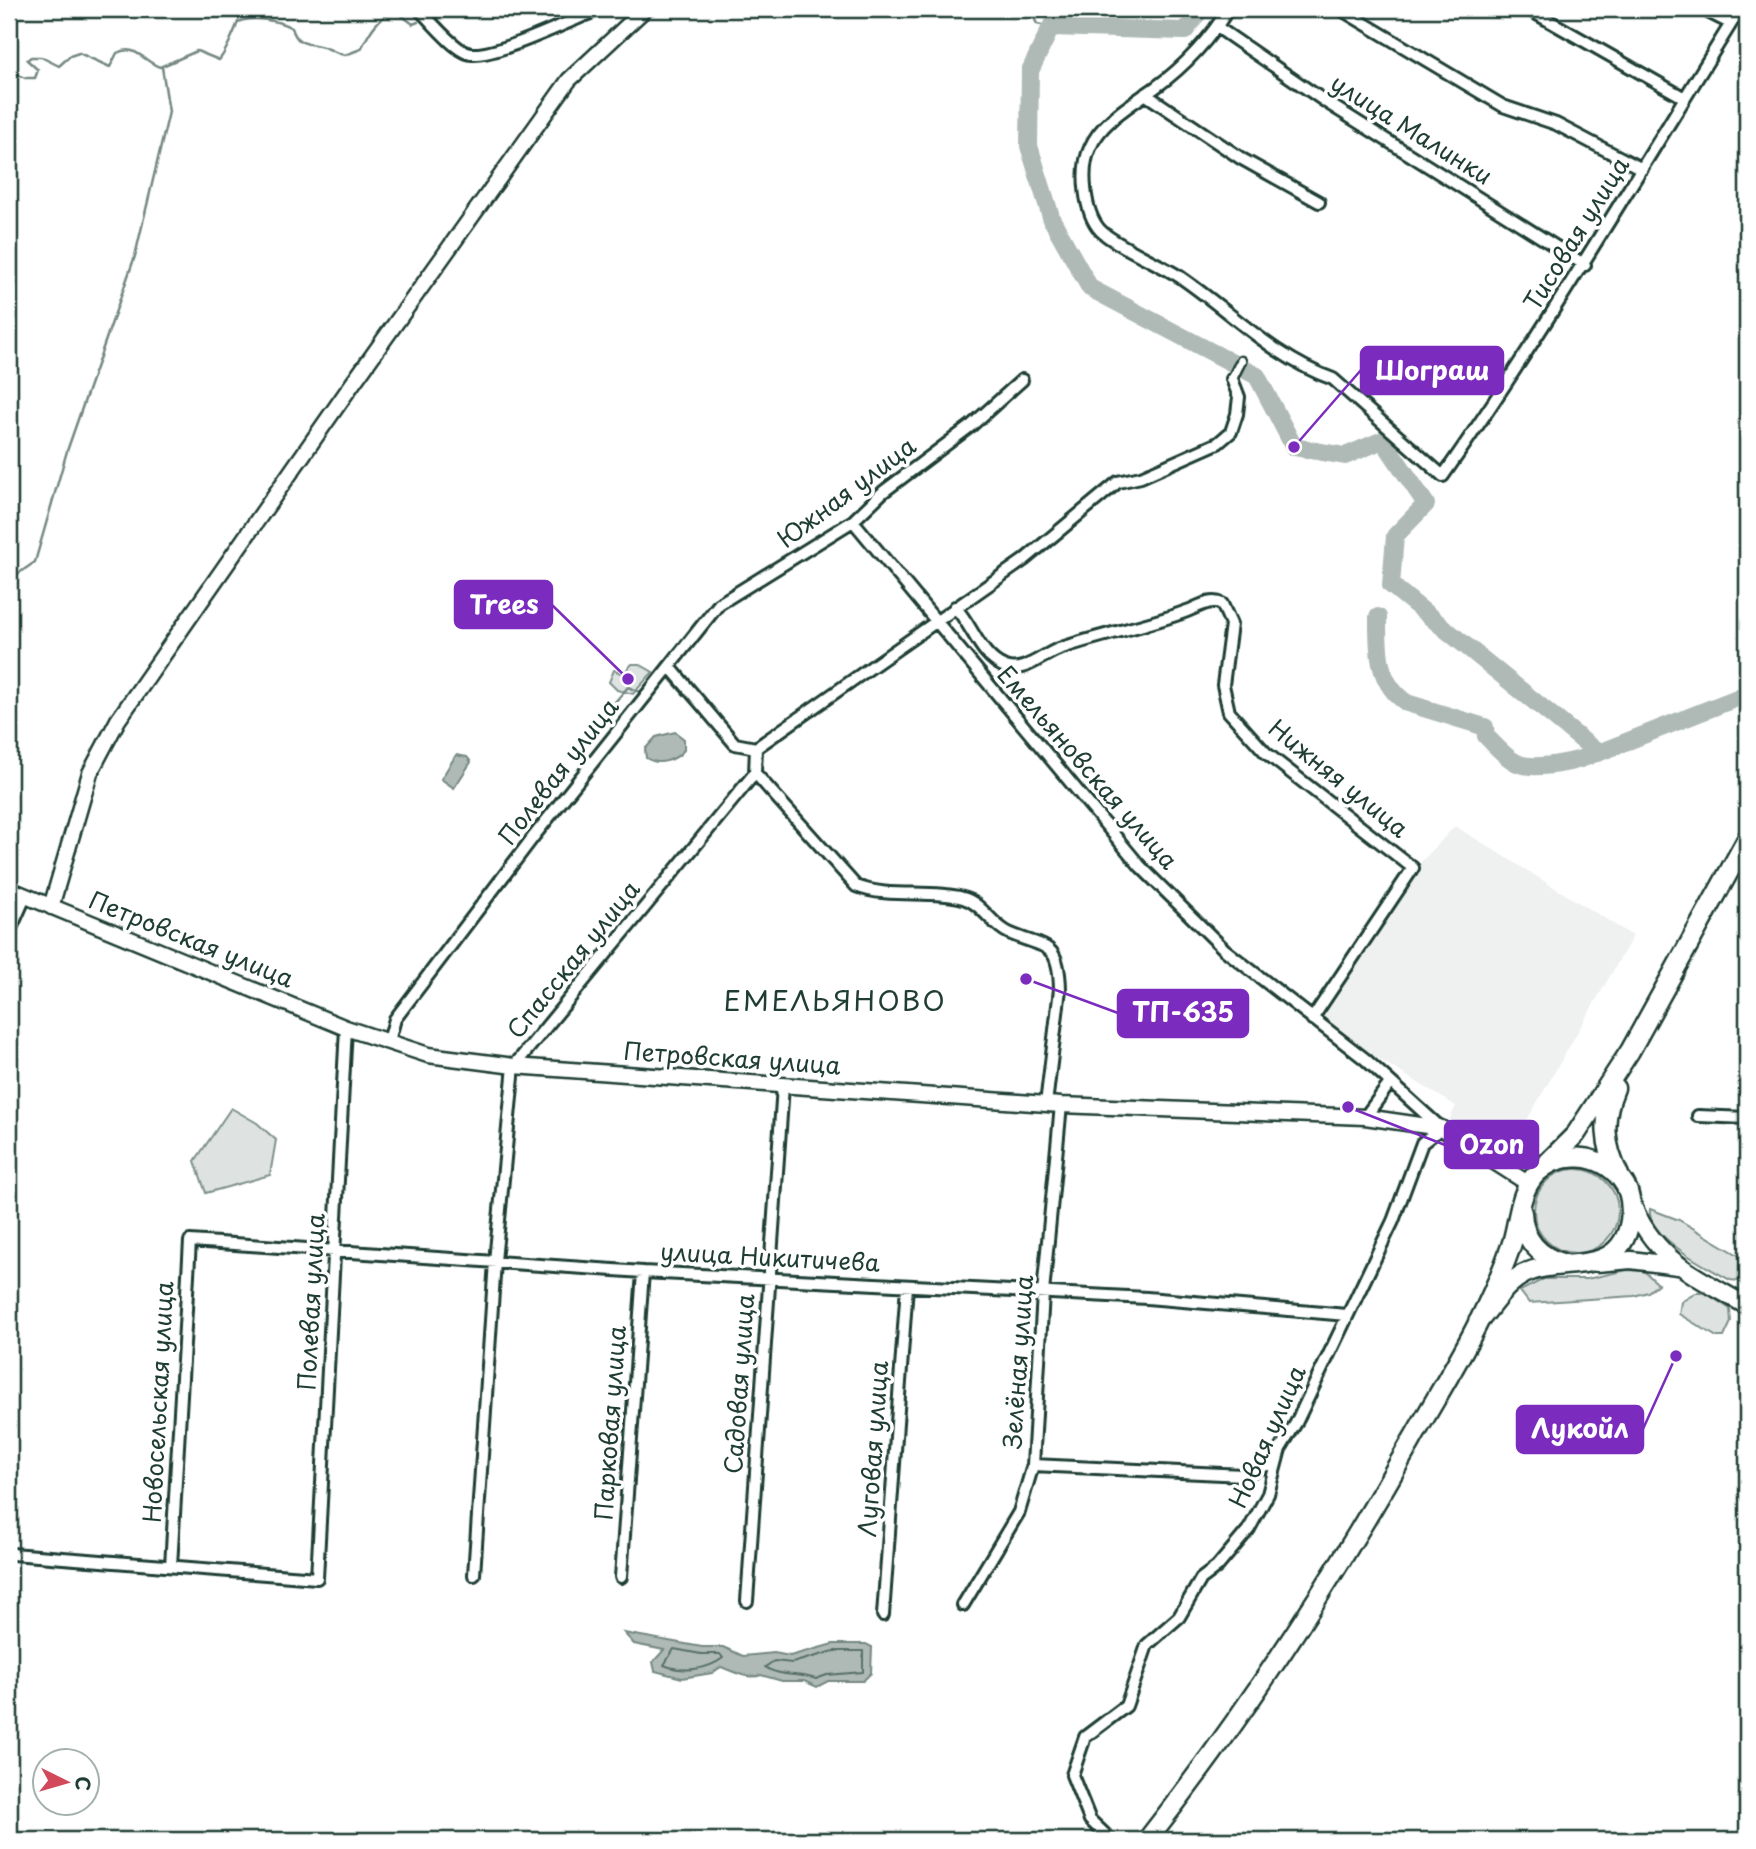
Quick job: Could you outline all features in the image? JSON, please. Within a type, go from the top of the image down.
[{"type":"main road","points":[[1147,1840],[1214,1754],[1292,1641],[1395,1470],[1478,1322],[1512,1244],[1530,1184],[1576,1134],[1629,1051],[1747,839]]},
{"type":"main road","points":[[1629,1051],[1610,1100],[1605,1125],[1607,1144],[1631,1201],[1647,1235],[1678,1266],[1747,1307]]},
{"type":"main road","points":[[1623,1181],[1602,1164],[1582,1157],[1559,1160],[1530,1184],[1523,1225],[1532,1244],[1546,1257],[1578,1264],[1605,1257],[1623,1239],[1629,1224],[1631,1201]]},
{"type":"main road","points":[[1478,1322],[1521,1275],[1538,1269],[1631,1260],[1678,1266]]},
{"type":"street","points":[[419,9],[460,50],[471,55],[499,48],[600,9]]},
{"type":"street","points":[[51,907],[90,773],[133,698],[569,80],[645,9]]},
{"type":"street","points":[[1228,9],[1217,27],[1158,86],[1145,94],[1242,159],[1319,202]]},
{"type":"street","points":[[1340,9],[1503,106],[1556,124],[1642,169]]},
{"type":"street","points":[[1528,9],[1683,97]]},
{"type":"street","points":[[1702,9],[1730,23]]},
{"type":"street","name":"Тисовая улица","points":[[1145,94],[1125,109],[1090,146],[1085,184],[1090,210],[1100,230],[1183,279],[1312,372],[1333,379],[1443,477],[1585,265],[1683,97],[1740,9]]},
{"type":"street","name":"улица Малинки","points":[[1217,27],[1326,102],[1585,265]]},
{"type":"street","points":[[670,667],[735,744],[756,748],[1024,560],[1118,482],[1141,477],[1218,443],[1231,432],[1237,414],[1239,397],[1232,379],[1241,361]]},
{"type":"street","name":"Южная улица","points":[[670,667],[719,604],[853,521],[883,492],[972,425],[1022,380]]},
{"type":"street","name":"Емельяновская улица","points":[[853,521],[1040,750],[1140,866],[1225,950],[1365,1059],[1441,1128]]},
{"type":"street","name":"Нижняя улица","points":[[955,607],[967,619],[984,652],[1008,669],[1020,669],[1059,649],[1168,618],[1213,601],[1222,604],[1231,624],[1223,685],[1229,712],[1266,753],[1413,868],[1312,1020]]},
{"type":"street","name":"Полевая улица","points":[[388,1041],[395,1019],[534,836],[670,667]]},
{"type":"street","points":[[756,748],[755,773],[856,886],[874,891],[966,898],[1004,930],[1034,940],[1049,950],[1060,973],[1060,989],[1046,1104]]},
{"type":"street","name":"Спасская улица","points":[[474,1575],[495,1261],[514,1066],[755,773]]},
{"type":"street","name":"Петровская улица","points":[[9,890],[346,1028],[428,1055],[514,1066],[1046,1104],[1365,1118],[1441,1128],[1530,1184]]},
{"type":"street","points":[[9,933],[25,897]]},
{"type":"street","name":"Полевая улица","points":[[171,1566],[317,1578],[346,1028]]},
{"type":"street","points":[[1365,1118],[1390,1083]]},
{"type":"street","name":"Садовая улица","points":[[747,1601],[783,1086]]},
{"type":"street","name":"Зелёная улица","points":[[963,1605],[1019,1512],[1033,1465],[1043,1293],[1061,1105]]},
{"type":"street","points":[[1698,1116],[1747,1118]]},
{"type":"street","name":"Новая улица","points":[[1111,1840],[1090,1820],[1072,1776],[1085,1737],[1126,1706],[1147,1645],[1179,1616],[1201,1579],[1217,1567],[1249,1529],[1268,1493],[1280,1449],[1296,1423],[1393,1221],[1422,1143],[1441,1128]]},
{"type":"street","name":"улица Никитичева","points":[[190,1241],[643,1272],[1292,1308],[1347,1315]]},
{"type":"street","name":"Новосельская улица","points":[[171,1566],[190,1241]]},
{"type":"street","name":"Парковая улица","points":[[621,1577],[643,1272]]},
{"type":"street","name":"Луговая улица","points":[[883,1615],[907,1286]]},
{"type":"street","points":[[1033,1465],[1243,1475],[1267,1465],[1280,1449]]},
{"type":"street","points":[[12,1554],[171,1566]]},
{"type":"shaded area","points":[[632,664],[639,664],[653,672],[633,694],[617,690],[609,682],[614,670],[623,674]]},
{"type":"shaded area","points":[[1455,826],[1633,936],[1504,1160],[1446,1127],[1456,1106],[1318,1022],[1422,861]]},
{"type":"shaded area","points":[[231,1108],[257,1123],[276,1140],[270,1175],[206,1193],[195,1161]]},
{"type":"shaded area","points":[[1576,1169],[1592,1172],[1606,1181],[1615,1195],[1618,1211],[1615,1227],[1606,1241],[1592,1250],[1576,1253],[1560,1250],[1546,1241],[1537,1227],[1534,1211],[1537,1195],[1546,1181],[1560,1172]]},
{"type":"shaded area","points":[[1650,1209],[1679,1220],[1745,1259],[1747,1268],[1743,1276],[1739,1281],[1730,1280],[1681,1251],[1658,1230],[1651,1220]]},
{"type":"shaded area","points":[[1627,1270],[1644,1271],[1658,1284],[1648,1292],[1634,1296],[1529,1303],[1520,1291],[1544,1279],[1587,1279]]},
{"type":"shaded area","points":[[1696,1293],[1706,1293],[1730,1309],[1731,1322],[1724,1337],[1717,1337],[1679,1314],[1681,1302]]},
{"type":"water","points":[[675,732],[684,739],[684,750],[680,754],[661,762],[646,758],[645,749],[656,737]]},
{"type":"water","points":[[456,755],[467,757],[471,762],[454,788],[441,779]]},
{"type":"water","points":[[624,1633],[702,1647],[723,1647],[743,1656],[774,1653],[790,1656],[833,1644],[866,1644],[872,1647],[871,1673],[863,1681],[828,1681],[817,1687],[804,1681],[782,1681],[761,1675],[746,1676],[721,1667],[712,1673],[682,1678],[655,1671],[653,1662],[664,1650],[634,1644]]},
{"type":"waterway","points":[[1030,9],[1037,24],[1051,27]]},
{"type":"waterway","points":[[1201,9],[1185,31],[1051,27],[1030,71],[1029,146],[1052,220],[1090,288],[1257,376],[1294,447],[1345,456],[1383,440],[1426,504],[1395,536],[1391,585],[1598,753],[1747,694]]},
{"type":"waterway","points":[[9,70],[25,78],[35,78],[38,70],[27,60],[31,57],[41,57],[59,66],[70,56],[79,53],[110,67],[117,53],[129,50],[160,67],[197,51],[219,60],[238,22],[251,19],[286,25],[292,28],[300,41],[345,55],[361,49],[375,26],[391,13],[397,12],[413,24],[418,22]]},
{"type":"waterway","points":[[9,580],[35,562],[67,451],[135,256],[169,112],[162,67]]},
{"type":"waterway","points":[[1378,617],[1381,665],[1390,686],[1407,703],[1485,727],[1486,736],[1496,747],[1511,760],[1523,765],[1556,764],[1597,752]]},
{"type":"waterway","points":[[669,678],[733,750]]},
{"type":"waterway","points":[[608,710],[628,687],[642,693]]},
{"type":"place","name":"Шограш","points":[[1294,447]]},
{"type":"place","name":"Trees","points":[[628,679]]},
{"type":"place","name":"ТП-635","points":[[1026,979]]},
{"type":"place","name":"Ozon","points":[[1348,1107]]},
{"type":"place","name":"Лукойл","points":[[1676,1356]]},
{"type":"district","name":"ЕМЕЛЬЯНОВО","points":[[835,1001]]}]
